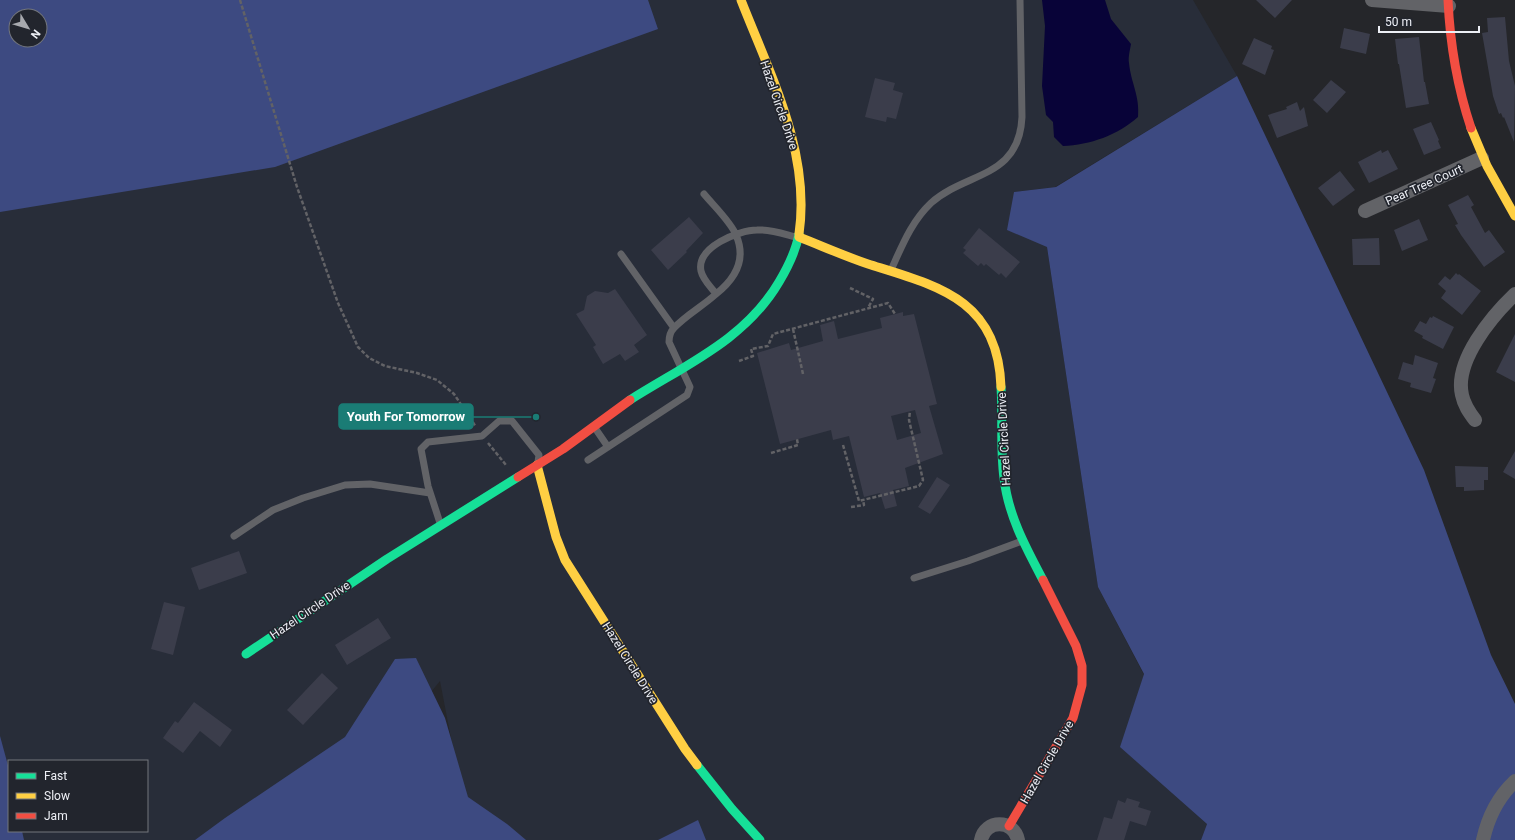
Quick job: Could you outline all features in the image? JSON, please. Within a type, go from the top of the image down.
[{"type":"street","name":"Hazel Circle Drive","points":[[246,654],[387,559],[537,465],[558,454],[624,404],[725,342],[741,329],[762,306],[777,285],[798,237],[802,194],[794,142],[741,0]]},
{"type":"street","points":[[1372,0],[1448,3],[1453,56],[1459,90],[1468,123],[1482,158],[1499,191],[1515,216]]},
{"type":"street","name":"Pear Tree Court","points":[[1365,211],[1482,158]]},
{"type":"street","name":"Hazel Circle Drive","points":[[798,237],[891,270],[956,297],[978,316],[989,333],[996,351],[1000,370],[1005,487],[1008,501],[1016,525],[1077,646],[1083,673],[1079,703],[1073,718],[1009,826]]},
{"type":"street","points":[[1475,420],[1466,407],[1462,395],[1460,383],[1462,370],[1484,329],[1515,294]]},
{"type":"street","name":"Hazel Circle Drive","points":[[537,465],[556,537],[565,560],[684,750],[732,809],[760,840]]},
{"type":"street","points":[[1483,840],[1488,818],[1508,788],[1515,781]]},
{"type":"street","points":[[981,840],[983,832],[992,825],[998,824],[1009,826],[1014,830],[1018,840]]},
{"type":"lane","points":[[891,270],[910,228],[920,214],[933,202],[948,192],[1000,166],[1016,145],[1021,128],[1022,117],[1020,0]]},
{"type":"lane","points":[[588,460],[687,395],[690,387],[669,342],[668,336],[674,328],[701,308],[734,277],[738,269],[740,245],[736,234],[704,194]]},
{"type":"lane","points":[[716,294],[704,279],[701,271],[702,259],[720,241],[748,230],[760,230],[798,237]]},
{"type":"lane","points":[[621,254],[674,328]]},
{"type":"lane","points":[[441,525],[430,493],[421,449],[428,442],[482,436],[499,422],[512,422],[539,455],[537,465]]},
{"type":"lane","points":[[593,426],[608,447]]},
{"type":"lane","points":[[234,536],[273,510],[303,498],[345,486],[370,484],[430,493]]},
{"type":"lane","points":[[914,578],[1024,541]]},
{"type":"path","points":[[240,0],[297,187],[338,302],[358,347],[370,358],[385,366],[418,373],[437,380],[454,394],[482,436],[517,478]]},
{"type":"path","points":[[850,288],[873,299],[868,308]]},
{"type":"path","points":[[739,361],[753,356],[751,348],[768,346],[772,334],[888,303],[895,314]]},
{"type":"path","points":[[793,328],[803,374]]},
{"type":"path","points":[[842,445],[859,501],[919,486],[923,480],[909,420],[910,411]]},
{"type":"path","points":[[771,453],[798,445],[797,439]]},
{"type":"path","points":[[851,507],[864,504],[863,500]]},
{"type":"shaded area","points":[[0,0],[1193,0],[1237,76],[1055,187],[1014,192],[1047,247],[1098,587],[1144,675],[1121,747],[1207,824],[1201,840],[488,840],[466,816],[440,681],[372,764],[256,840],[3,840],[0,822]]},
{"type":"shaded area","points":[[0,0],[648,0],[658,29],[275,167],[0,212]]},
{"type":"shaded area","points":[[1042,0],[1105,0],[1111,19],[1131,44],[1129,63],[1137,96],[1138,117],[1122,129],[1103,138],[1083,144],[1063,146],[1054,137],[1053,122],[1046,115],[1042,86],[1045,26]]},
{"type":"shaded area","points":[[1237,76],[1424,470],[1491,655],[1515,704],[1515,840],[1201,840],[1207,824],[1120,747],[1144,674],[1098,587],[1047,247],[1007,230],[1014,192],[1056,187]]},
{"type":"shaded area","points":[[416,658],[445,718],[468,797],[507,824],[526,840],[195,840],[345,737],[395,659]]},
{"type":"shaded area","points":[[0,736],[8,765],[8,832],[22,832],[24,840],[0,840]]},
{"type":"shaded area","points":[[698,820],[706,840],[658,840]]},
{"type":"building","points":[[1256,0],[1292,0],[1275,18]]},
{"type":"building","points":[[1505,17],[1509,61],[1515,86],[1514,142],[1504,117],[1503,118],[1501,113],[1499,114],[1493,96],[1482,33],[1488,32],[1487,18]]},
{"type":"building","points":[[1344,28],[1370,34],[1366,54],[1340,48]]},
{"type":"building","points":[[1419,37],[1424,82],[1429,104],[1406,108],[1395,39]]},
{"type":"building","points":[[1254,38],[1272,46],[1271,49],[1274,50],[1265,75],[1242,64]]},
{"type":"building","points":[[875,78],[895,83],[893,90],[903,93],[896,119],[887,117],[886,122],[865,117]]},
{"type":"building","points":[[1331,80],[1346,92],[1327,113],[1313,100]]},
{"type":"building","points":[[1297,102],[1300,111],[1304,107],[1308,126],[1277,138],[1268,115],[1287,109],[1286,107]]},
{"type":"building","points":[[1431,122],[1441,148],[1424,155],[1413,129]]},
{"type":"building","points":[[1381,150],[1382,153],[1388,150],[1398,169],[1369,183],[1358,162]]},
{"type":"building","points":[[1340,171],[1355,190],[1333,206],[1318,188]]},
{"type":"building","points":[[1468,195],[1474,205],[1471,207],[1485,233],[1489,230],[1505,252],[1484,267],[1455,225],[1458,224],[1448,205]]},
{"type":"building","points":[[689,217],[703,233],[686,251],[687,252],[668,270],[651,250]]},
{"type":"building","points":[[1419,219],[1428,240],[1402,251],[1394,230]]},
{"type":"building","points":[[979,228],[1020,262],[1006,278],[1001,273],[999,275],[986,264],[984,266],[981,263],[978,266],[963,253],[966,250],[963,248]]},
{"type":"building","points":[[1379,238],[1380,265],[1353,265],[1352,239]]},
{"type":"building","points":[[1456,273],[1481,291],[1462,315],[1441,298],[1446,291],[1438,284],[1445,276],[1450,280]]},
{"type":"building","points":[[615,289],[647,335],[634,345],[639,352],[625,361],[620,354],[603,364],[593,347],[596,345],[576,314],[584,310],[587,296],[595,291],[608,293]]},
{"type":"building","points":[[903,312],[903,316],[914,314],[937,404],[929,406],[943,454],[905,468],[909,486],[893,490],[897,506],[885,509],[880,493],[864,497],[849,436],[833,440],[831,430],[780,444],[757,353],[789,343],[791,350],[823,341],[820,325],[834,321],[838,339],[882,328],[880,318]],"holes":[[[915,410],[921,433],[897,440],[891,416]]]},
{"type":"building","points":[[1433,316],[1454,327],[1443,349],[1422,338],[1423,336],[1414,331],[1420,321],[1426,324],[1430,317],[1432,318]]},
{"type":"building","points":[[1515,334],[1515,382],[1496,372]]},
{"type":"building","points":[[1415,355],[1438,363],[1433,378],[1436,379],[1431,393],[1410,387],[1411,383],[1398,379],[1403,362],[1413,365]]},
{"type":"building","points":[[1515,451],[1515,479],[1503,472]]},
{"type":"building","points":[[1455,466],[1488,467],[1488,480],[1484,480],[1484,490],[1464,491],[1464,487],[1456,487]]},
{"type":"building","points":[[937,477],[950,485],[930,514],[918,507]]},
{"type":"building","points":[[239,551],[247,573],[199,590],[191,568]]},
{"type":"building","points":[[164,602],[185,607],[173,655],[151,649]]},
{"type":"building","points":[[378,618],[391,638],[347,665],[335,645]]},
{"type":"building","points":[[322,673],[338,688],[303,725],[287,710]]},
{"type":"building","points":[[194,702],[232,730],[220,747],[200,731],[183,753],[163,738],[175,721],[178,723]]},
{"type":"building","points":[[1127,798],[1140,802],[1138,807],[1151,811],[1146,826],[1130,821],[1124,840],[1097,840],[1104,817],[1112,819],[1118,800],[1125,803]]},
{"type":"traffic: fast","points":[[630,400],[712,350],[749,320],[765,302],[779,282],[794,252],[799,234]]},
{"type":"traffic: fast","points":[[1001,387],[1002,455],[1006,492],[1009,505],[1019,531],[1043,580]]},
{"type":"traffic: fast","points":[[246,654],[387,559],[518,477]]},
{"type":"traffic: fast","points":[[697,765],[732,809],[760,840]]},
{"type":"traffic: slow","points":[[741,0],[775,85],[794,144],[799,174],[801,204],[799,234]]},
{"type":"traffic: slow","points":[[1471,128],[1487,166],[1515,216]]},
{"type":"traffic: slow","points":[[799,237],[859,261],[918,280],[940,289],[960,301],[976,315],[989,334],[997,357],[1001,387]]},
{"type":"traffic: slow","points":[[537,465],[556,537],[565,560],[685,749],[697,765]]},
{"type":"traffic: jam","points":[[1448,0],[1450,33],[1455,65],[1471,128]]},
{"type":"traffic: jam","points":[[518,477],[563,449],[630,400]]},
{"type":"traffic: jam","points":[[1009,826],[1073,718],[1082,685],[1082,666],[1076,646],[1043,580]]},
{"type":"place","name":"Youth For Tomorrow","points":[[536,417]]}]
